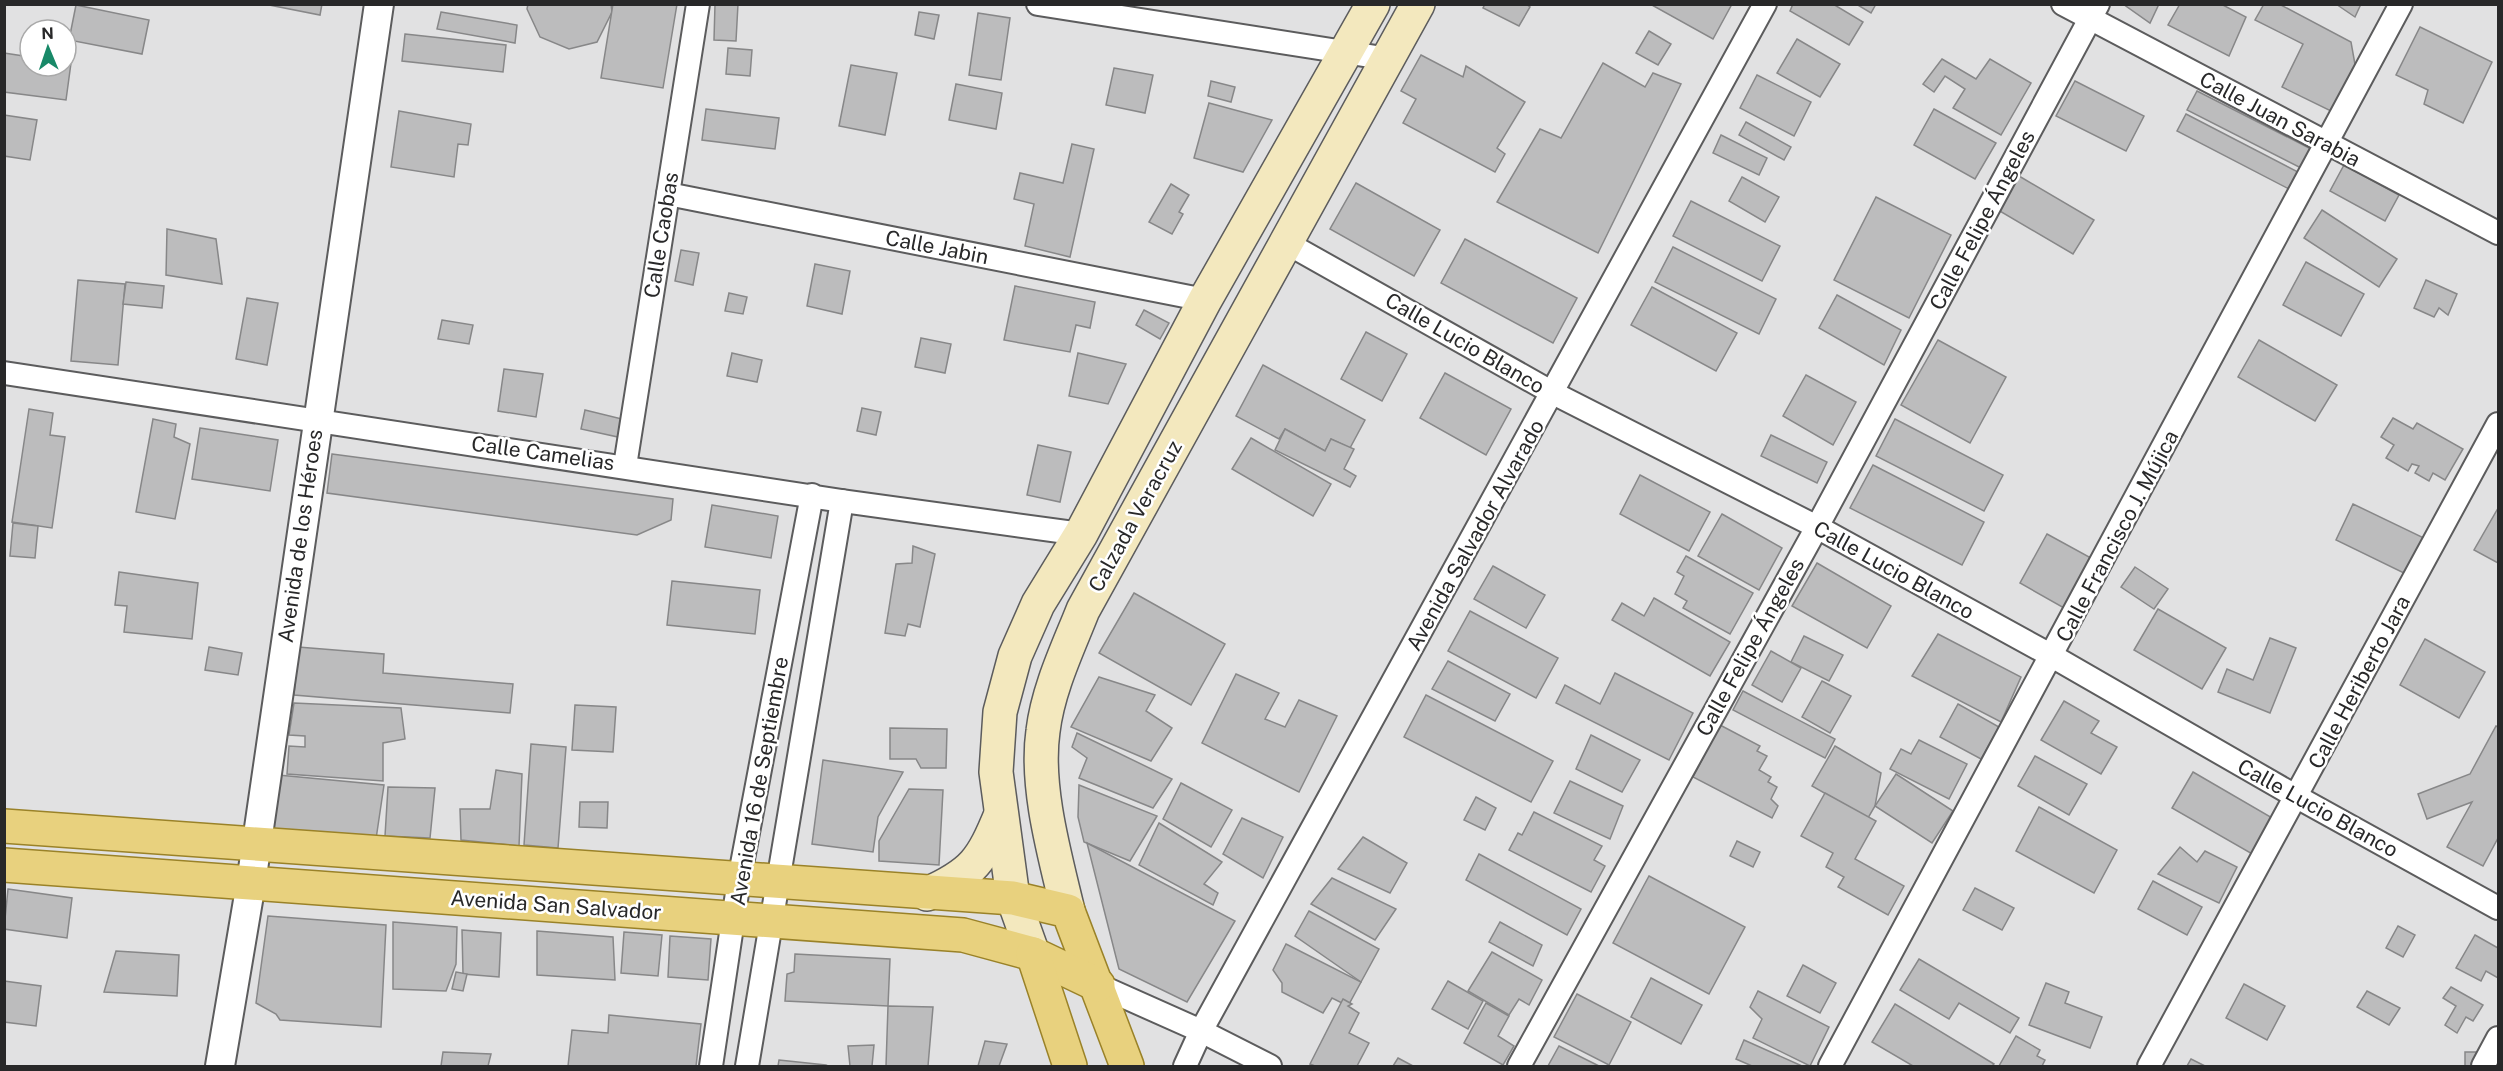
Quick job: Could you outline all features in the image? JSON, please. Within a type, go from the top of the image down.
[{"type":"main road","name":"Calzada Veracruz","points":[[1070,1066],[1013,898],[1001,812],[996,772],[1000,712],[1015,656],[1038,604],[1081,534],[1205,300],[1347,54],[1373,4]]},
{"type":"main road","name":"Calzada Veracruz","points":[[1127,1066],[1068,911],[1052,843],[1043,775],[1043,731],[1057,678],[1083,610],[1418,4]]},
{"type":"main road","points":[[927,894],[952,883],[972,868],[985,852],[1001,812]]},
{"type":"main road","name":"Avenida San Salvador","points":[[4,826],[927,894],[1013,898],[1068,911]]},
{"type":"main road","name":"Avenida San Salvador","points":[[4,865],[963,935],[1033,954],[1098,985]]},
{"type":"street","name":"Avenida de los Héroes","points":[[220,1066],[251,883],[316,420],[379,4]]},
{"type":"street","name":"Calle Caobas","points":[[625,466],[698,4]]},
{"type":"street","points":[[1038,4],[1389,59]]},
{"type":"street","name":"Avenida Salvador Alvarado","points":[[1185,1066],[1201,1031],[1765,4]]},
{"type":"street","name":"Calle Juan Sarabia","points":[[2063,4],[2094,12],[2327,143],[2499,233]]},
{"type":"street","name":"Calle Francisco J. Mújica","points":[[1830,1066],[2401,4]]},
{"type":"street","name":"Calle Felipe Ángeles","points":[[1519,1066],[1817,527],[2094,12]]},
{"type":"street","name":"Calle Jabin","points":[[668,194],[1205,300]]},
{"type":"street","name":"Calle Lucio Blanco","points":[[1285,242],[1553,393],[1817,527],[2052,656],[2297,797],[2499,908]]},
{"type":"street","name":"Calle Camelias","points":[[4,373],[625,466],[842,501],[1081,534]]},
{"type":"street","name":"Calle Heriberto Jara","points":[[2149,1066],[2499,424]]},
{"type":"street","name":"Avenida 16 de Septiembre","points":[[711,1066],[735,919],[739,880],[812,495]]},
{"type":"street","name":"Avenida 16 de Septiembre","points":[[747,1066],[842,501]]},
{"type":"street","points":[[1098,985],[1201,1031],[1270,1066]]},
{"type":"street","points":[[2483,1066],[2499,1038]]},
{"type":"building","points":[[264,4],[322,4],[320,15]]},
{"type":"building","points":[[528,4],[611,4],[612,12],[597,42],[569,49],[540,37],[527,9]]},
{"type":"building","points":[[613,4],[677,4],[663,88],[601,78]]},
{"type":"building","points":[[715,4],[738,4],[736,41],[714,40]]},
{"type":"building","points":[[1485,4],[1526,4],[1530,7],[1519,26],[1483,8]]},
{"type":"building","points":[[1650,4],[1732,4],[1713,39]]},
{"type":"building","points":[[1793,4],[1833,4],[1863,22],[1849,45],[1790,11]]},
{"type":"building","points":[[1856,4],[1876,4],[1871,13]]},
{"type":"building","points":[[2123,4],[2159,4],[2150,23]]},
{"type":"building","points":[[2180,4],[2221,4],[2246,17],[2229,56],[2168,25]]},
{"type":"building","points":[[2264,4],[2279,4],[2351,42],[2356,70],[2335,113],[2282,87],[2303,44],[2255,20]]},
{"type":"building","points":[[2336,4],[2361,4],[2355,17]]},
{"type":"building","points":[[76,5],[149,20],[142,54],[78,42],[78,18],[73,18]]},
{"type":"building","points":[[441,12],[517,25],[515,43],[437,29]]},
{"type":"building","points":[[919,12],[939,15],[934,39],[915,35]]},
{"type":"building","points":[[978,13],[1010,18],[1001,80],[969,75]]},
{"type":"building","points":[[2420,27],[2492,62],[2463,123],[2424,104],[2428,90],[2396,75]]},
{"type":"building","points":[[1649,31],[1671,44],[1658,65],[1636,53]]},
{"type":"building","points":[[405,34],[506,45],[503,72],[402,61]]},
{"type":"building","points":[[1797,39],[1840,64],[1820,97],[1777,73]]},
{"type":"building","points":[[728,48],[752,50],[750,76],[726,74]]},
{"type":"building","points":[[4,53],[18,55],[18,78],[69,78],[66,100],[4,92]]},
{"type":"building","points":[[1421,55],[1463,77],[1466,66],[1525,102],[1497,148],[1505,154],[1495,172],[1403,123],[1416,99],[1401,91]]},
{"type":"building","points":[[1942,59],[1976,79],[1990,59],[2031,83],[2001,135],[1953,108],[1965,89],[1945,76],[1934,92],[1923,84]]},
{"type":"building","points":[[1603,63],[1645,87],[1653,73],[1681,84],[1598,253],[1497,202],[1540,129],[1561,138]]},
{"type":"building","points":[[851,65],[897,73],[885,135],[839,126]]},
{"type":"building","points":[[1114,68],[1153,75],[1145,113],[1106,105]]},
{"type":"building","points":[[1757,75],[1811,102],[1794,136],[1740,108]]},
{"type":"building","points":[[1211,81],[1235,87],[1231,102],[1208,96]]},
{"type":"building","points":[[2075,81],[2144,116],[2126,151],[2056,116]]},
{"type":"building","points":[[956,84],[1002,93],[996,129],[949,120]]},
{"type":"building","points":[[2197,91],[2311,149],[2301,168],[2187,110]]},
{"type":"building","points":[[1209,103],[1272,120],[1243,172],[1194,158]]},
{"type":"building","points":[[706,109],[779,118],[775,149],[702,140]]},
{"type":"building","points":[[1934,109],[1996,143],[1975,179],[1914,145]]},
{"type":"building","points":[[399,111],[471,124],[468,145],[458,144],[454,177],[391,167]]},
{"type":"building","points":[[2186,114],[2298,172],[2289,189],[2177,131]]},
{"type":"building","points":[[4,115],[37,120],[30,160],[4,156]]},
{"type":"building","points":[[1746,122],[1791,147],[1784,160],[1739,135]]},
{"type":"building","points":[[1721,135],[1767,158],[1759,175],[1713,153]]},
{"type":"building","points":[[1072,144],[1094,149],[1070,257],[1025,246],[1034,204],[1014,199],[1020,173],[1063,183]]},
{"type":"building","points":[[2344,165],[2399,195],[2385,221],[2330,191]]},
{"type":"building","points":[[2019,176],[2094,220],[2073,254],[1998,210]]},
{"type":"building","points":[[1742,177],[1779,197],[1765,222],[1729,201]]},
{"type":"building","points":[[1356,183],[1440,230],[1414,276],[1330,229]]},
{"type":"building","points":[[1171,184],[1189,195],[1179,212],[1183,214],[1172,234],[1149,222]]},
{"type":"building","points":[[1876,197],[1951,235],[1909,318],[1834,280]]},
{"type":"building","points":[[1691,201],[1780,246],[1762,281],[1673,236]]},
{"type":"building","points":[[2322,210],[2397,259],[2379,287],[2304,238]]},
{"type":"building","points":[[167,229],[216,239],[222,284],[166,275]]},
{"type":"building","points":[[1465,239],[1577,298],[1553,343],[1441,283]]},
{"type":"building","points":[[1673,247],[1776,299],[1759,334],[1655,282]]},
{"type":"building","points":[[681,250],[699,253],[693,285],[675,281]]},
{"type":"building","points":[[2306,262],[2364,294],[2341,336],[2283,305]]},
{"type":"building","points":[[815,264],[850,271],[842,314],[807,306]]},
{"type":"building","points":[[78,280],[125,284],[118,365],[71,361]]},
{"type":"building","points":[[2426,280],[2457,294],[2448,315],[2439,308],[2434,317],[2414,308]]},
{"type":"building","points":[[126,282],[164,286],[162,308],[123,304]]},
{"type":"building","points":[[1015,286],[1095,302],[1090,328],[1076,325],[1070,352],[1004,340]]},
{"type":"building","points":[[1652,287],[1737,333],[1716,371],[1631,325]]},
{"type":"building","points":[[729,293],[747,297],[743,314],[725,311]]},
{"type":"building","points":[[1837,295],[1901,330],[1884,365],[1819,328]]},
{"type":"building","points":[[247,298],[278,303],[267,365],[236,359]]},
{"type":"building","points":[[1144,310],[1169,323],[1160,339],[1136,325]]},
{"type":"building","points":[[442,320],[473,325],[469,344],[438,339]]},
{"type":"building","points":[[1366,332],[1407,354],[1382,401],[1341,379]]},
{"type":"building","points":[[921,338],[951,344],[945,373],[915,367]]},
{"type":"building","points":[[1938,340],[2006,377],[1970,443],[1901,405]]},
{"type":"building","points":[[2259,340],[2337,385],[2315,421],[2238,377]]},
{"type":"building","points":[[732,353],[762,360],[757,382],[727,376]]},
{"type":"building","points":[[1078,353],[1126,364],[1108,404],[1069,396]]},
{"type":"building","points":[[1263,365],[1365,420],[1350,448],[1331,439],[1325,451],[1285,429],[1279,439],[1236,416]]},
{"type":"building","points":[[504,369],[543,374],[536,417],[498,411]]},
{"type":"building","points":[[1445,373],[1511,409],[1486,455],[1420,418]]},
{"type":"building","points":[[1806,375],[1856,402],[1833,445],[1783,416]]},
{"type":"building","points":[[862,408],[881,412],[876,435],[857,431]]},
{"type":"building","points":[[29,409],[53,413],[50,435],[65,437],[52,528],[12,522]]},
{"type":"building","points":[[585,410],[622,419],[618,437],[581,429]]},
{"type":"building","points":[[2393,418],[2413,429],[2417,423],[2463,449],[2445,480],[2433,473],[2429,481],[2415,473],[2419,466],[2412,464],[2408,471],[2386,458],[2394,445],[2381,437]]},
{"type":"building","points":[[153,419],[176,424],[174,437],[190,444],[175,519],[136,512]]},
{"type":"building","points":[[1895,419],[2003,475],[1984,511],[1876,456]]},
{"type":"building","points":[[200,428],[278,440],[270,491],[192,479]]},
{"type":"building","points":[[1285,429],[1325,451],[1331,439],[1354,449],[1344,469],[1356,476],[1350,487],[1275,450]]},
{"type":"building","points":[[1771,435],[1827,462],[1817,483],[1761,456]]},
{"type":"building","points":[[1251,438],[1331,484],[1313,516],[1232,469]]},
{"type":"building","points":[[1038,445],[1071,452],[1060,502],[1027,495]]},
{"type":"building","points":[[332,454],[673,499],[671,520],[637,535],[327,493]]},
{"type":"building","points":[[1873,465],[1984,522],[1962,565],[1850,508]]},
{"type":"building","points":[[1640,475],[1710,512],[1689,551],[1620,514]]},
{"type":"building","points":[[2353,504],[2426,539],[2408,575],[2336,540]]},
{"type":"building","points":[[712,505],[778,516],[771,558],[705,547]]},
{"type":"building","points":[[2498,511],[2498,563],[2474,550]]},
{"type":"building","points":[[1722,514],[1782,548],[1759,590],[1698,556]]},
{"type":"building","points":[[13,523],[38,526],[35,558],[10,556]]},
{"type":"building","points":[[2047,534],[2091,558],[2064,608],[2020,583]]},
{"type":"building","points":[[913,546],[935,554],[920,627],[908,624],[905,636],[885,633],[896,564],[912,563]]},
{"type":"building","points":[[1686,556],[1753,593],[1730,634],[1683,608],[1687,601],[1675,594],[1684,576],[1677,572]]},
{"type":"building","points":[[1817,563],[1891,606],[1867,648],[1792,606]]},
{"type":"building","points":[[1493,566],[1545,595],[1526,628],[1474,599]]},
{"type":"building","points":[[2135,567],[2168,589],[2154,609],[2121,587]]},
{"type":"building","points":[[119,572],[198,583],[192,639],[124,632],[127,606],[115,605]]},
{"type":"building","points":[[672,581],[760,590],[755,634],[667,625]]},
{"type":"building","points":[[1134,593],[1225,644],[1191,705],[1099,653]]},
{"type":"building","points":[[1654,598],[1730,642],[1710,676],[1612,620],[1622,603],[1644,616]]},
{"type":"building","points":[[2158,609],[2226,648],[2202,689],[2134,650]]},
{"type":"building","points":[[1470,611],[1558,658],[1536,698],[1448,651]]},
{"type":"building","points":[[1938,634],[2021,677],[2001,722],[1912,676]]},
{"type":"building","points":[[1804,636],[1843,655],[1829,681],[1791,662]]},
{"type":"building","points":[[2270,638],[2296,648],[2270,713],[2218,692],[2227,669],[2253,680]]},
{"type":"building","points":[[2425,639],[2485,672],[2459,718],[2400,685]]},
{"type":"building","points":[[209,647],[242,653],[238,675],[205,670]]},
{"type":"building","points":[[298,647],[384,654],[383,673],[513,684],[510,713],[294,695]]},
{"type":"building","points":[[1771,651],[1801,668],[1782,702],[1752,685]]},
{"type":"building","points":[[1448,661],[1510,694],[1495,721],[1432,689]]},
{"type":"building","points":[[1615,673],[1693,713],[1669,760],[1556,703],[1565,685],[1600,704]]},
{"type":"building","points":[[1236,674],[1279,693],[1265,719],[1285,727],[1299,700],[1337,716],[1299,792],[1202,743]]},
{"type":"building","points":[[1099,677],[1155,695],[1146,711],[1172,728],[1151,761],[1071,727]]},
{"type":"building","points":[[1822,681],[1851,696],[1830,733],[1802,717]]},
{"type":"building","points":[[1743,691],[1835,739],[1825,758],[1733,710]]},
{"type":"building","points":[[1426,695],[1553,761],[1531,802],[1404,737]]},
{"type":"building","points":[[2064,701],[2099,721],[2091,733],[2117,747],[2101,774],[2041,740]]},
{"type":"building","points":[[294,703],[401,708],[405,739],[383,743],[383,781],[287,774],[289,746],[305,747],[305,736],[289,735]]},
{"type":"building","points":[[1958,704],[1999,727],[1981,759],[1940,737]]},
{"type":"building","points":[[575,705],[616,707],[613,752],[572,750]]},
{"type":"building","points":[[1720,725],[1760,746],[1757,751],[1767,756],[1759,770],[1771,777],[1768,782],[1777,787],[1771,799],[1778,806],[1772,818],[1693,777]]},
{"type":"building","points":[[2496,726],[2498,727],[2498,838],[2483,866],[2447,847],[2472,802],[2427,819],[2418,794],[2470,774]]},
{"type":"building","points":[[890,728],[947,729],[946,768],[921,768],[916,759],[890,759]]},
{"type":"building","points":[[1077,733],[1172,779],[1153,808],[1079,778],[1087,758],[1072,747]]},
{"type":"building","points":[[1591,735],[1640,760],[1622,792],[1576,769]]},
{"type":"building","points":[[1919,740],[1967,764],[1949,799],[1890,769],[1901,749],[1911,754]]},
{"type":"building","points":[[531,744],[566,747],[558,848],[524,845]]},
{"type":"building","points":[[1835,746],[1881,773],[1875,806],[1868,818],[1812,786]]},
{"type":"building","points":[[2035,756],[2087,784],[2069,815],[2018,786]]},
{"type":"building","points":[[823,760],[903,772],[878,817],[873,852],[812,844]]},
{"type":"building","points":[[496,770],[522,774],[519,846],[461,840],[460,809],[490,809]]},
{"type":"building","points":[[2193,772],[2274,819],[2254,855],[2172,808]]},
{"type":"building","points":[[1896,774],[1953,811],[1932,843],[1875,806]]},
{"type":"building","points":[[278,775],[384,785],[376,839],[271,832]]},
{"type":"building","points":[[1570,781],[1623,806],[1610,839],[1554,813]]},
{"type":"building","points":[[1181,783],[1232,810],[1211,847],[1163,819]]},
{"type":"building","points":[[1079,785],[1157,816],[1130,861],[1084,842],[1078,817]]},
{"type":"building","points":[[388,787],[435,788],[430,838],[385,836]]},
{"type":"building","points":[[909,789],[943,790],[939,865],[879,861],[879,841]]},
{"type":"building","points":[[1825,793],[1876,821],[1855,859],[1904,886],[1888,915],[1838,887],[1844,877],[1826,867],[1833,853],[1801,836]]},
{"type":"building","points":[[1476,797],[1496,808],[1485,830],[1464,820]]},
{"type":"building","points":[[580,802],[608,802],[607,828],[579,827]]},
{"type":"building","points":[[2039,807],[2117,850],[2094,893],[2016,851]]},
{"type":"building","points":[[1534,812],[1602,846],[1594,860],[1605,866],[1591,892],[1509,850],[1518,833],[1522,835]]},
{"type":"building","points":[[1242,818],[1283,837],[1263,878],[1223,854]]},
{"type":"building","points":[[1159,823],[1222,862],[1204,884],[1218,893],[1213,905],[1139,865]]},
{"type":"building","points":[[1363,837],[1407,863],[1390,893],[1338,869]]},
{"type":"building","points":[[1737,841],[1760,852],[1753,867],[1730,856]]},
{"type":"building","points":[[1087,843],[1235,921],[1187,1002],[1119,969]]},
{"type":"building","points":[[2180,847],[2197,862],[2205,851],[2237,867],[2219,903],[2158,874]]},
{"type":"building","points":[[1479,854],[1581,909],[1567,935],[1466,880]]},
{"type":"building","points":[[1649,876],[1745,927],[1709,994],[1613,943]]},
{"type":"building","points":[[1332,878],[1396,909],[1375,940],[1311,904]]},
{"type":"building","points":[[2153,881],[2202,907],[2187,935],[2138,909]]},
{"type":"building","points":[[1975,888],[2014,908],[2002,930],[1963,910]]},
{"type":"building","points":[[8,889],[72,898],[67,938],[4,929]]},
{"type":"building","points":[[1309,911],[1379,949],[1361,982],[1295,936]]},
{"type":"building","points":[[268,916],[386,925],[381,1027],[280,1020],[276,1014],[256,1003]]},
{"type":"building","points":[[393,922],[457,927],[456,964],[446,991],[393,989]]},
{"type":"building","points":[[1500,922],[1542,945],[1533,966],[1489,942]]},
{"type":"building","points":[[2398,926],[2415,935],[2403,957],[2386,948]]},
{"type":"building","points":[[462,930],[501,933],[499,977],[463,974]]},
{"type":"building","points":[[537,931],[613,937],[615,980],[537,975]]},
{"type":"building","points":[[624,932],[662,935],[658,976],[621,973]]},
{"type":"building","points":[[2475,935],[2498,948],[2498,978],[2486,971],[2481,981],[2456,968]]},
{"type":"building","points":[[670,936],[711,939],[708,980],[668,977]]},
{"type":"building","points":[[1286,944],[1361,982],[1348,1006],[1332,998],[1323,1013],[1282,992],[1282,983],[1273,970]]},
{"type":"building","points":[[116,951],[179,955],[177,996],[104,992]]},
{"type":"building","points":[[1492,952],[1542,980],[1529,1005],[1519,999],[1509,1015],[1468,991]]},
{"type":"building","points":[[795,954],[890,959],[888,1006],[785,1001],[787,974],[794,972]]},
{"type":"building","points":[[1919,959],[2019,1018],[2010,1033],[1959,1003],[1949,1019],[1900,990]]},
{"type":"building","points":[[1803,965],[1836,983],[1820,1013],[1787,996]]},
{"type":"building","points":[[456,972],[467,974],[463,991],[452,989]]},
{"type":"building","points":[[1651,978],[1702,1005],[1681,1044],[1631,1017]]},
{"type":"building","points":[[4,981],[41,986],[36,1026],[4,1022]]},
{"type":"building","points":[[1448,981],[1483,1001],[1468,1029],[1432,1009]]},
{"type":"building","points":[[2046,983],[2069,992],[2065,1003],[2102,1017],[2090,1048],[2029,1025]]},
{"type":"building","points":[[2244,984],[2285,1006],[2267,1040],[2226,1018]]},
{"type":"building","points":[[2451,987],[2483,1005],[2473,1021],[2466,1017],[2457,1033],[2445,1025],[2456,1006],[2443,998]]},
{"type":"building","points":[[1758,991],[1829,1027],[1810,1066],[1753,1038],[1762,1019],[1750,1007]]},
{"type":"building","points":[[2367,991],[2400,1008],[2389,1025],[2357,1007]]},
{"type":"building","points":[[1577,994],[1631,1022],[1609,1065],[1554,1037]]},
{"type":"building","points":[[1343,999],[1352,1004],[1348,1006],[1359,1013],[1349,1033],[1369,1043],[1357,1066],[1310,1064]]},
{"type":"building","points":[[1486,1003],[1509,1016],[1498,1036],[1514,1046],[1503,1065],[1464,1043]]},
{"type":"building","points":[[1895,1004],[1994,1064],[1992,1066],[1913,1066],[1872,1042]]},
{"type":"building","points":[[888,1006],[933,1007],[928,1066],[886,1066]]},
{"type":"building","points":[[609,1015],[701,1024],[696,1066],[568,1066],[572,1030],[608,1033]]},
{"type":"building","points":[[2016,1036],[2040,1050],[2037,1056],[2045,1060],[2042,1066],[1999,1066]]},
{"type":"building","points":[[1744,1040],[1802,1066],[1752,1066],[1736,1059]]},
{"type":"building","points":[[985,1041],[1007,1044],[999,1066],[978,1066]]},
{"type":"building","points":[[874,1045],[872,1066],[850,1066],[848,1046]]},
{"type":"building","points":[[1559,1046],[1599,1066],[1548,1066]]},
{"type":"building","points":[[443,1052],[491,1054],[488,1066],[441,1066]]},
{"type":"building","points":[[2465,1052],[2478,1052],[2472,1066],[2465,1066]]},
{"type":"building","points":[[1398,1058],[1413,1066],[1393,1066]]},
{"type":"building","points":[[2191,1059],[2205,1066],[2187,1066]]},
{"type":"building","points":[[779,1060],[826,1065],[828,1066],[778,1066]]}]
